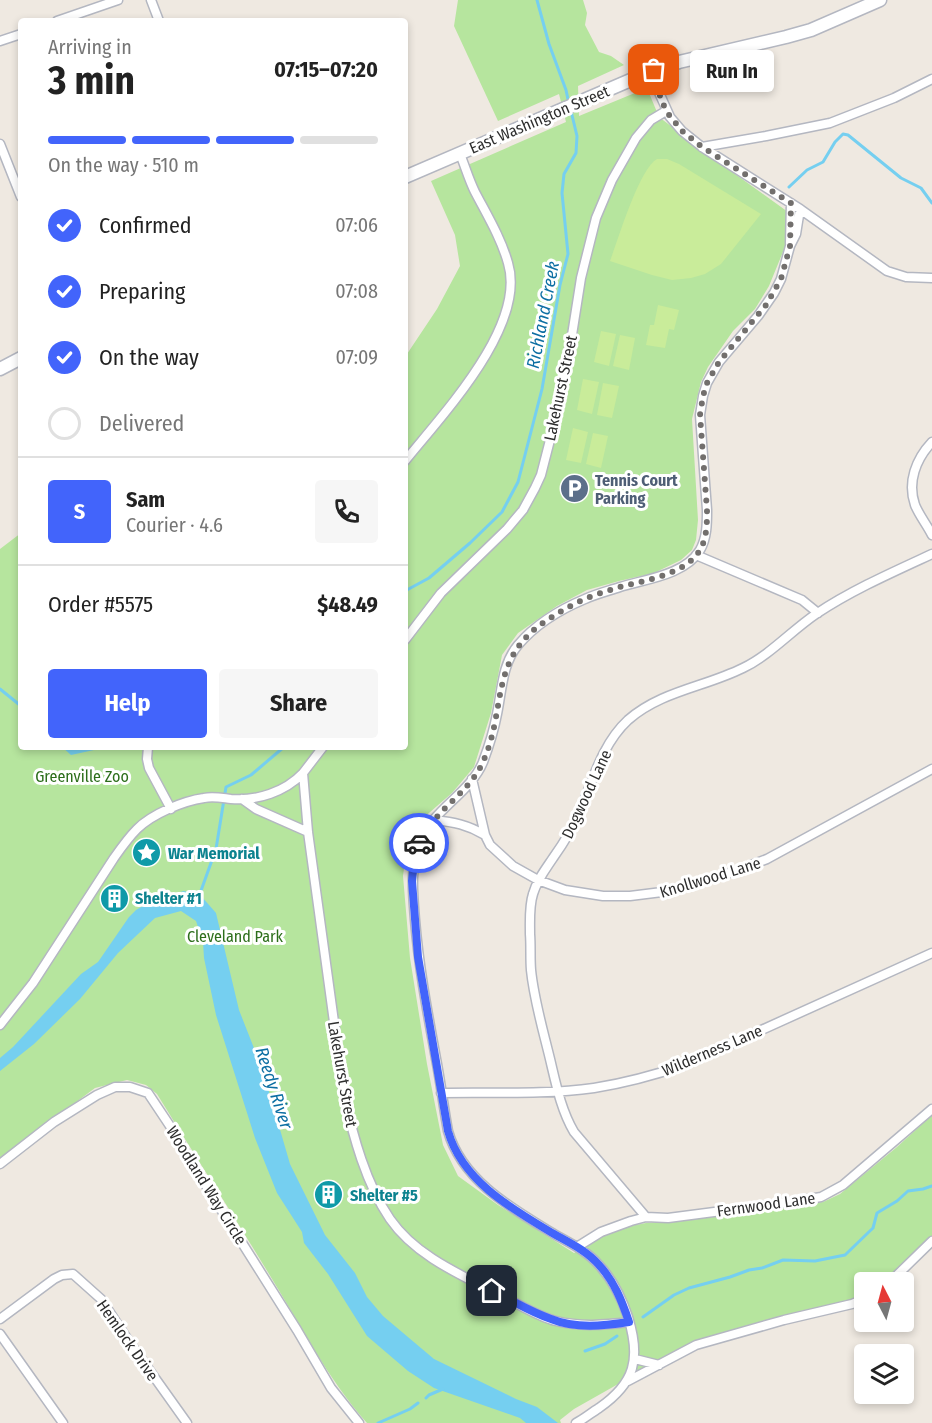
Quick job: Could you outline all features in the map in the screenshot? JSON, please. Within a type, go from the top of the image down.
[{"type":"street","points":[[66,18],[118,0]]},
{"type":"street","points":[[151,0],[158,18]]},
{"type":"street","name":"East Washington Street","points":[[408,176],[654,70],[811,30],[879,0]]},
{"type":"street","points":[[0,41],[18,35]]},
{"type":"street","points":[[654,70],[657,88],[666,111],[682,131],[702,147],[800,209],[887,271],[906,277],[932,278]]},
{"type":"street","points":[[702,147],[830,123],[930,82]]},
{"type":"street","name":"Lakehurst Street","points":[[408,636],[441,593],[507,530],[523,510],[536,488],[550,440],[572,335],[587,247],[596,218],[612,180],[636,138],[651,120],[666,111]]},
{"type":"street","points":[[0,144],[18,189]]},
{"type":"street","points":[[408,457],[465,386],[485,356],[500,328],[510,300],[512,281],[508,264],[460,154]]},
{"type":"street","points":[[790,246],[791,203]]},
{"type":"street","points":[[576,1423],[608,1402],[628,1381],[635,1359],[633,1335],[623,1302],[599,1265],[577,1247],[492,1193],[468,1171],[452,1144],[448,1133],[418,957],[412,881],[414,862],[424,833],[472,779],[482,763],[492,736],[507,667],[516,647],[543,623],[575,604],[621,587],[656,578],[685,565],[696,555],[703,544],[707,510],[700,415],[703,396],[707,383],[719,362],[758,316],[774,293],[796,234],[800,209]]},
{"type":"street","points":[[0,369],[18,360]]},
{"type":"street","points":[[932,442],[918,459],[913,479],[915,504],[932,535]]},
{"type":"street","name":"Dogwood Lane","points":[[646,1217],[574,1132],[558,1091],[531,970],[531,901],[538,880],[574,825],[605,751],[629,720],[662,698],[744,668],[818,613],[856,590],[932,554]]},
{"type":"street","points":[[696,555],[802,600],[818,613]]},
{"type":"street","points":[[148,750],[149,768],[171,809]]},
{"type":"street","points":[[0,1024],[33,983],[124,844],[143,824],[195,799],[255,798],[272,794],[294,782],[321,750]]},
{"type":"street","name":"Knollwood Lane","points":[[472,779],[485,835],[490,845],[513,866],[538,880],[565,890],[603,896],[630,896],[670,891],[767,859],[932,769]]},
{"type":"street","name":"Lakehurst Street","points":[[303,772],[308,832],[344,1095],[350,1124],[370,1181],[389,1218],[406,1238],[424,1253],[538,1314],[553,1320],[585,1326],[629,1322]]},
{"type":"street","points":[[238,799],[308,832]]},
{"type":"street","name":"Knollwood Lane","points":[[434,820],[471,827],[485,835]]},
{"type":"street","name":"Wilderness Lane","points":[[441,1093],[558,1091],[593,1088],[661,1073],[684,1065],[932,953]]},
{"type":"street","name":"Woodland Way Circle","points":[[0,1164],[54,1122],[97,1095],[123,1087],[148,1093],[331,1388],[359,1423]]},
{"type":"street","name":"Fernwood Lane","points":[[577,1247],[601,1232],[646,1217],[668,1218],[821,1197],[843,1185],[932,1109]]},
{"type":"street","points":[[900,1272],[932,1240]]},
{"type":"street","name":"Hemlock Drive","points":[[0,1319],[62,1275],[73,1274],[101,1299],[187,1423]]},
{"type":"street","points":[[628,1381],[696,1345],[854,1303]]},
{"type":"street","points":[[0,1334],[63,1423]]},
{"type":"street","points":[[635,1359],[659,1365]]},
{"type":"green space","name":"Cleveland Park","points":[[458,0],[583,0],[587,13],[585,25],[599,52],[611,56],[624,65],[578,86],[579,116],[647,88],[659,117],[788,212],[787,242],[769,286],[755,309],[733,331],[708,367],[701,382],[692,419],[698,520],[696,540],[692,550],[681,560],[654,573],[587,590],[557,606],[518,633],[502,655],[491,713],[474,767],[452,793],[422,819],[406,852],[403,876],[410,958],[443,1145],[458,1176],[498,1205],[574,1253],[597,1239],[625,1227],[823,1202],[840,1194],[932,1115],[932,1236],[896,1272],[854,1272],[854,1300],[786,1316],[650,1366],[574,1409],[560,1420],[561,1423],[367,1423],[339,1388],[157,1094],[146,1085],[127,1080],[95,1088],[0,1159],[0,549],[18,535],[18,750],[408,750],[408,352],[437,309],[460,266],[455,235],[431,181],[566,122],[559,94],[498,121],[454,26]]},
{"type":"green space","points":[[657,159],[667,159],[679,164],[761,214],[721,264],[705,274],[672,280],[610,261],[636,190],[650,165]]},
{"type":"green space","points":[[658,305],[679,310],[674,330],[669,329],[665,348],[646,345],[650,325],[654,325]]},
{"type":"green space","points":[[601,331],[616,334],[609,366],[594,362]]},
{"type":"green space","points":[[620,335],[635,338],[629,370],[613,366]]},
{"type":"green space","points":[[583,379],[599,382],[592,414],[577,410]]},
{"type":"green space","points":[[603,383],[619,386],[612,418],[597,415]]},
{"type":"green space","points":[[573,428],[588,432],[581,463],[566,460]]},
{"type":"green space","points":[[593,433],[608,436],[601,468],[586,464]]},
{"type":"water","points":[[65,750],[94,750],[71,755]]},
{"type":"water","points":[[184,891],[202,897],[216,913],[239,1010],[263,1071],[290,1164],[325,1235],[355,1273],[367,1297],[383,1316],[434,1359],[537,1407],[558,1423],[526,1423],[520,1418],[434,1388],[408,1371],[367,1336],[328,1274],[304,1243],[302,1232],[277,1193],[255,1138],[216,1015],[204,958],[203,942],[196,921],[181,911],[155,918],[118,953],[80,999],[34,1044],[0,1071],[0,1058],[81,974],[98,962],[136,910],[155,899]]},
{"type":"waterway","name":"Richland Creek","points":[[537,0],[569,104]]},
{"type":"waterway","name":"Richland Creek","points":[[408,589],[429,578],[502,512],[518,482],[542,389],[560,285],[568,254],[562,193],[564,174],[576,153],[577,136],[571,111]]},
{"type":"waterway","points":[[789,187],[807,170],[823,162],[835,142],[843,134],[848,135],[901,178],[921,188],[932,203]]},
{"type":"waterway","points":[[0,689],[18,704]]},
{"type":"waterway","name":"Richland Creek","points":[[198,899],[216,849],[226,787],[251,775],[280,750]]},
{"type":"waterway","points":[[643,1317],[674,1295],[689,1288],[783,1260],[815,1261],[845,1255],[873,1228],[877,1213],[908,1191],[932,1186]]},
{"type":"waterway","points":[[585,1351],[605,1344],[617,1336]]},
{"type":"waterway","points":[[426,1398],[443,1389]]},
{"type":"waterway","points":[[378,1423],[418,1403]]},
{"type":"way so far","points":[[419,843],[429,826],[472,779],[482,763],[492,736],[505,673],[516,647],[543,623],[561,611],[586,599],[656,578],[685,565],[696,555],[703,544],[707,510],[700,406],[713,371],[758,316],[781,279],[790,246],[791,203],[702,147],[682,131],[666,111],[657,88],[654,70]]},
{"type":"place","name":"Run In","points":[[654,70]]},
{"type":"place","name":"Tennis Court Parking","points":[[574,489]]},
{"type":"place","name":"War Memorial","points":[[147,853]]},
{"type":"place","name":"Shelter #1","points":[[114,898]]},
{"type":"place","name":"Shelter #5","points":[[329,1195]]},
{"type":"route","points":[[419,843],[412,881],[418,957],[452,1144],[468,1171],[492,1193],[542,1227],[577,1247],[599,1265],[623,1302],[629,1322],[585,1326],[553,1320],[492,1291]]},
{"type":"park label","name":"Greenville Zoo","points":[[82,776]]},
{"type":"water label","name":"Reedy River","points":[[274,1088]]}]
